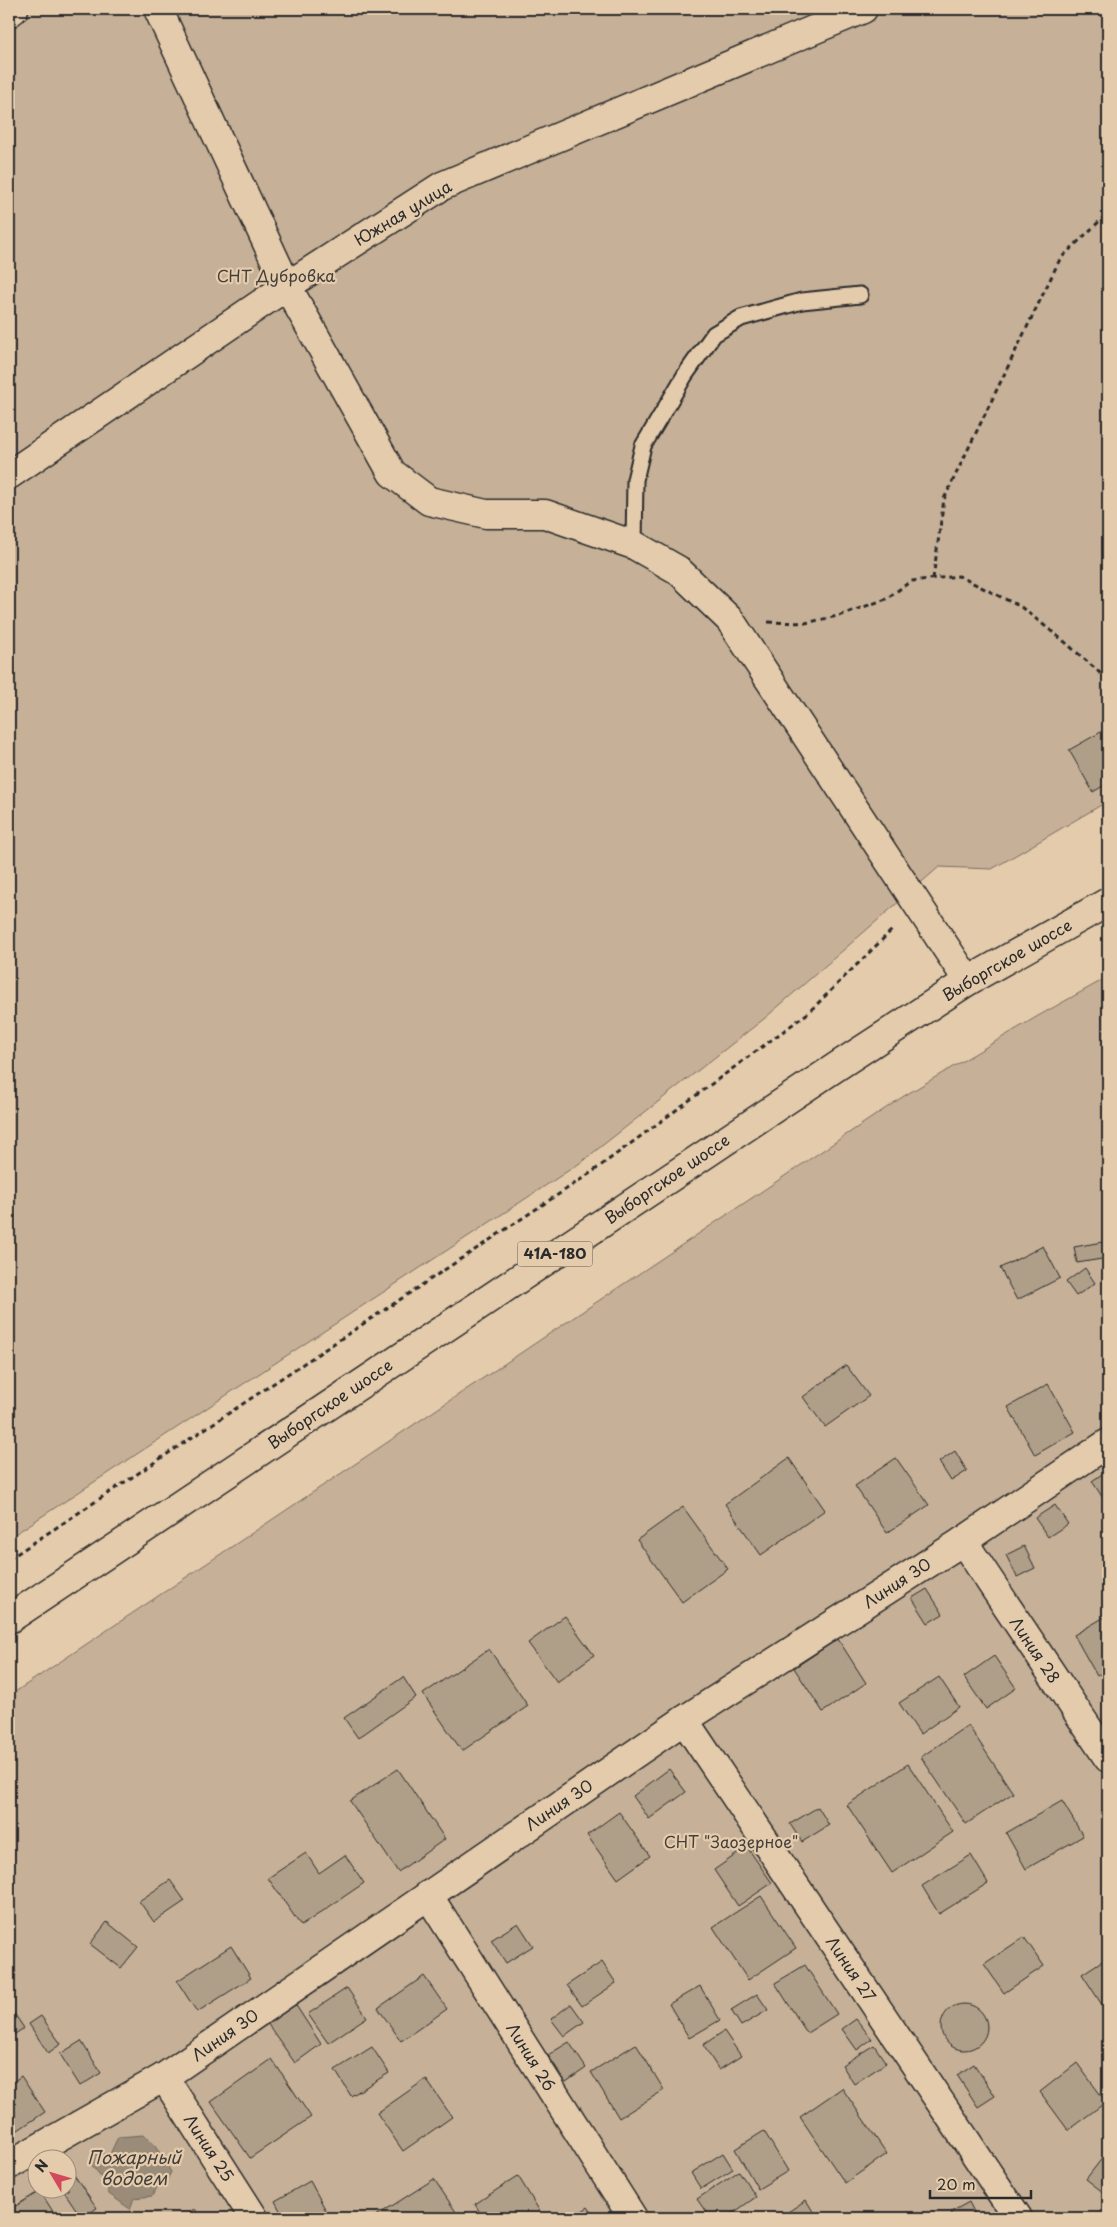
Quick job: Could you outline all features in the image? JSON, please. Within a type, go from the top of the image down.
[{"type":"street","points":[[9,12],[14,9]]},
{"type":"street","points":[[158,9],[287,286],[392,473],[429,501],[486,514],[545,514],[634,545],[678,570],[730,620],[919,903],[968,981]]},
{"type":"street","name":"Южная улица","points":[[9,475],[287,286],[442,186],[863,9]]},
{"type":"street","name":"Выборгское шоссе","points":[[9,1619],[839,1065],[968,981],[1108,902]]},
{"type":"street","name":"Линия 30","points":[[9,2166],[164,2077],[684,1720],[963,1541],[1108,1443]]},
{"type":"street","name":"Линия 28","points":[[963,1541],[1108,1758]]},
{"type":"street","name":"Линия 27","points":[[684,1720],[1018,2218]]},
{"type":"street","name":"Линия 26","points":[[428,1895],[633,2218]]},
{"type":"street","name":"Линия 25","points":[[164,2077],[254,2218]]},
{"type":"lane","points":[[634,545],[635,480],[643,446],[685,375],[714,334],[740,318],[802,301],[860,295]]},
{"type":"path","points":[[932,579],[944,499],[1060,260],[1108,213]]},
{"type":"path","points":[[730,620],[805,623],[838,616],[886,599],[912,581],[959,576],[1021,607],[1108,680]]},
{"type":"path","points":[[9,1559],[592,1172],[808,1013],[919,903]]},
{"type":"green space","name":"СНТ Дубровка","points":[[9,9],[1108,9],[1108,801],[992,869],[939,867],[765,1018],[580,1163],[9,1538]]},
{"type":"green space","name":"СНТ \"Заозерное\"","points":[[1108,977],[1108,2218],[9,2218],[9,1696],[904,1096],[1038,1016]]},
{"type":"water","name":"Пожарный водоем","points":[[143,2135],[155,2145],[171,2172],[167,2180],[159,2184],[152,2196],[134,2198],[130,2209],[109,2194],[104,2180],[90,2163],[95,2154],[110,2154],[118,2137]]},
{"type":"building","points":[[1108,728],[1108,783],[1093,792],[1069,750]]},
{"type":"building","points":[[1108,1241],[1108,1258],[1077,1263],[1074,1247]]},
{"type":"building","points":[[1043,1246],[1060,1278],[1017,1300],[1000,1268]]},
{"type":"building","points":[[1085,1268],[1095,1283],[1076,1296],[1066,1282]]},
{"type":"building","points":[[846,1365],[869,1396],[825,1427],[803,1397]]},
{"type":"building","points":[[1048,1384],[1075,1432],[1035,1455],[1008,1407]]},
{"type":"building","points":[[955,1451],[967,1471],[951,1481],[939,1462]]},
{"type":"building","points":[[789,1458],[825,1510],[761,1555],[725,1504]]},
{"type":"building","points":[[896,1458],[929,1505],[887,1533],[855,1486]]},
{"type":"building","points":[[1108,1470],[1108,1506],[1092,1481]]},
{"type":"building","points":[[1055,1505],[1068,1524],[1048,1537],[1035,1518]]},
{"type":"building","points":[[683,1507],[728,1569],[682,1602],[637,1540]]},
{"type":"building","points":[[1024,1546],[1035,1568],[1017,1577],[1006,1555]]},
{"type":"building","points":[[927,1589],[943,1614],[928,1623],[912,1598]]},
{"type":"building","points":[[1108,1615],[1108,1670],[1097,1676],[1074,1635]]},
{"type":"building","points":[[565,1616],[594,1655],[557,1682],[528,1643]]},
{"type":"building","points":[[838,1639],[866,1683],[823,1712],[794,1668]]},
{"type":"building","points":[[489,1649],[528,1706],[462,1751],[423,1694]]},
{"type":"building","points":[[994,1656],[1016,1688],[986,1709],[964,1677]]},
{"type":"building","points":[[403,1677],[416,1697],[358,1738],[344,1718]]},
{"type":"building","points":[[939,1677],[959,1707],[920,1734],[899,1703]]},
{"type":"building","points":[[968,1725],[1013,1793],[966,1824],[921,1757]]},
{"type":"building","points":[[908,1764],[953,1832],[892,1873],[847,1805]]},
{"type":"building","points":[[398,1769],[445,1839],[398,1872],[350,1801]]},
{"type":"building","points":[[669,1769],[686,1792],[649,1819],[633,1796]]},
{"type":"building","points":[[1062,1801],[1083,1836],[1026,1869],[1006,1833]]},
{"type":"building","points":[[818,1807],[829,1825],[802,1842],[790,1824]]},
{"type":"building","points":[[619,1812],[650,1856],[618,1879],[587,1835]]},
{"type":"building","points":[[747,1847],[772,1883],[738,1906],[714,1870]]},
{"type":"building","points":[[306,1853],[319,1873],[345,1855],[364,1883],[301,1926],[268,1878]]},
{"type":"building","points":[[971,1855],[988,1883],[939,1914],[922,1886]]},
{"type":"building","points":[[170,1880],[185,1901],[154,1922],[139,1901]]},
{"type":"building","points":[[761,1896],[796,1948],[748,1980],[713,1927]]},
{"type":"building","points":[[107,1922],[138,1947],[121,1968],[90,1944]]},
{"type":"building","points":[[518,1923],[533,1946],[506,1963],[491,1940]]},
{"type":"building","points":[[1024,1937],[1044,1966],[1004,1993],[984,1964]]},
{"type":"building","points":[[231,1946],[251,1978],[197,2012],[177,1981]]},
{"type":"building","points":[[1108,1957],[1108,2014],[1082,1974]]},
{"type":"building","points":[[602,1962],[616,1983],[582,2006],[567,1985]]},
{"type":"building","points":[[805,1965],[837,2014],[807,2033],[775,1983]]},
{"type":"building","points":[[424,1976],[447,2009],[401,2041],[378,2008]]},
{"type":"building","points":[[700,1986],[720,2020],[689,2038],[669,2004]]},
{"type":"building","points":[[347,1988],[367,2017],[328,2043],[308,2014]]},
{"type":"building","points":[[757,1994],[768,2010],[741,2026],[731,2010]]},
{"type":"building","points":[[295,2004],[321,2044],[295,2063],[267,2023]]},
{"type":"building","points":[[571,2004],[584,2022],[564,2036],[551,2019]]},
{"type":"building","points":[[960,2004],[968,2004],[977,2008],[983,2014],[987,2027],[983,2040],[977,2046],[968,2050],[960,2050],[951,2046],[945,2040],[941,2031],[941,2023],[945,2014],[951,2008]]},
{"type":"building","points":[[9,2006],[24,2028],[9,2038]]},
{"type":"building","points":[[41,2016],[61,2044],[48,2053],[29,2024]]},
{"type":"building","points":[[856,2019],[872,2039],[857,2050],[842,2029]]},
{"type":"building","points":[[724,2031],[741,2056],[719,2070],[703,2045]]},
{"type":"building","points":[[81,2041],[101,2073],[80,2086],[60,2054]]},
{"type":"building","points":[[569,2042],[586,2068],[566,2082],[548,2055]]},
{"type":"building","points":[[636,2044],[664,2090],[619,2118],[591,2072]]},
{"type":"building","points":[[874,2045],[886,2063],[854,2084],[842,2065]]},
{"type":"building","points":[[372,2047],[389,2073],[351,2096],[335,2070]]},
{"type":"building","points":[[272,2059],[311,2117],[250,2158],[211,2102]]},
{"type":"building","points":[[1077,2063],[1106,2102],[1068,2130],[1040,2092]]},
{"type":"building","points":[[974,2064],[995,2096],[978,2107],[957,2075]]},
{"type":"building","points":[[21,2076],[45,2112],[9,2136],[9,2085]]},
{"type":"building","points":[[426,2079],[452,2117],[403,2151],[377,2113]]},
{"type":"building","points":[[842,2088],[887,2154],[845,2183],[800,2117]]},
{"type":"building","points":[[764,2131],[788,2171],[758,2189],[735,2149]]},
{"type":"building","points":[[723,2153],[733,2169],[701,2189],[691,2173]]},
{"type":"building","points":[[1108,2153],[1108,2196],[1086,2179]]},
{"type":"building","points":[[739,2171],[756,2197],[726,2218],[710,2218],[697,2199]]},
{"type":"building","points":[[518,2176],[544,2218],[483,2218],[475,2204]]},
{"type":"building","points":[[434,2179],[460,2218],[373,2218]]},
{"type":"building","points":[[78,2181],[97,2208],[82,2218],[70,2200],[78,2200]]},
{"type":"building","points":[[310,2181],[330,2218],[284,2218],[275,2201]]},
{"type":"building","points":[[28,2198],[28,2200],[46,2200],[57,2218],[9,2218],[9,2210]]},
{"type":"building","points":[[806,2200],[817,2218],[787,2218],[785,2214]]},
{"type":"building","points":[[969,2202],[977,2218],[954,2218],[951,2212]]},
{"type":"building","points":[[588,2207],[596,2218],[572,2218]]},
{"type":"building","points":[[195,2209],[201,2218],[182,2218]]}]
